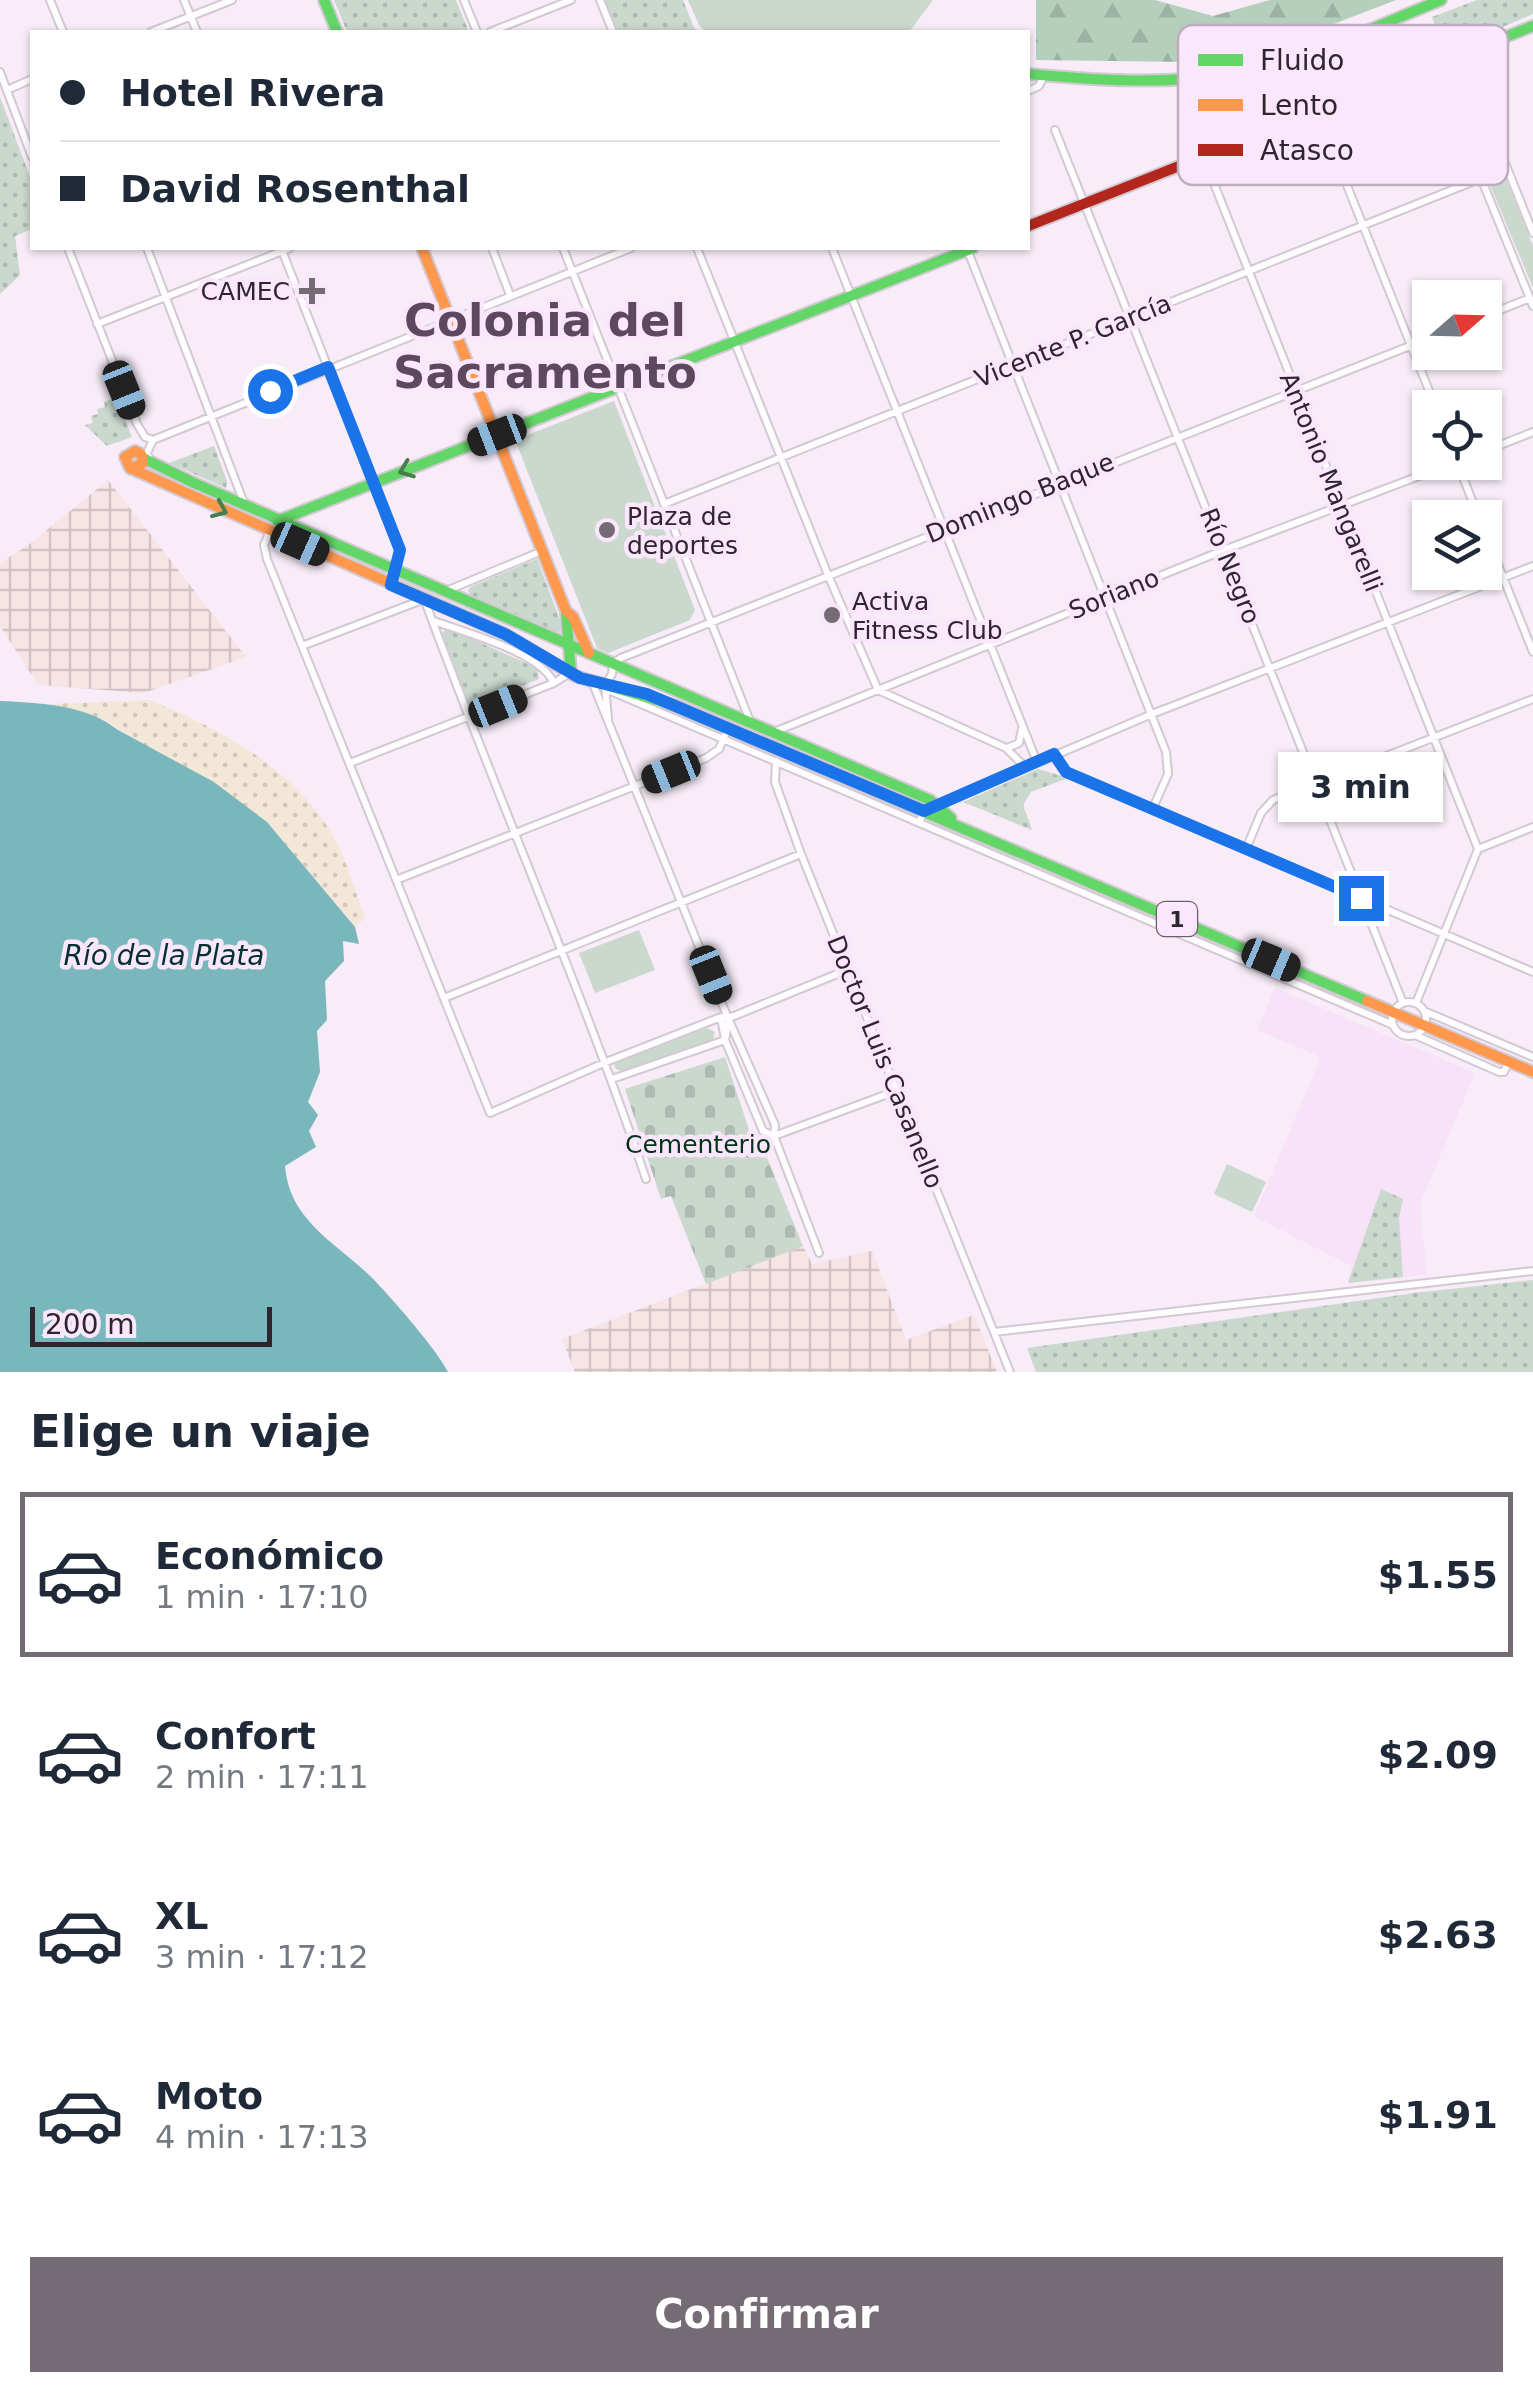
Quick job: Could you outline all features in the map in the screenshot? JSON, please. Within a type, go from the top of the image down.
[{"type":"main road","points":[[324,0],[336,30]]},
{"type":"main road","points":[[1377,25],[1441,0]]},
{"type":"main road","points":[[1508,36],[1533,26]]},
{"type":"main road","points":[[1030,74],[1153,81],[1178,78]]},
{"type":"main road","points":[[1030,225],[1178,167]]},
{"type":"main road","points":[[423,250],[566,611],[571,672]]},
{"type":"main road","points":[[270,531],[278,520],[964,250]]},
{"type":"main road","points":[[130,452],[124,462],[132,469],[147,460]]},
{"type":"main road","name":"1","points":[[130,452],[278,520],[790,739],[930,805],[961,827],[1269,966],[1393,1012],[1476,1055],[1533,1072]]},
{"type":"main road","name":"1","points":[[132,469],[505,634],[601,686],[647,694],[726,734],[930,805]]},
{"type":"main road","points":[[188,496],[194,483]]},
{"type":"main road","points":[[566,611],[589,652]]},
{"type":"street","points":[[50,0],[62,30]]},
{"type":"street","points":[[184,0],[195,30]]},
{"type":"street","points":[[156,30],[232,0]]},
{"type":"street","points":[[464,0],[476,30]]},
{"type":"street","points":[[495,30],[572,0]]},
{"type":"street","points":[[600,0],[612,30]]},
{"type":"street","points":[[0,72],[30,152]]},
{"type":"street","points":[[1030,90],[1039,86],[1044,76]]},
{"type":"street","points":[[7,90],[30,81]]},
{"type":"street","name":"Río Negro","points":[[1056,130],[1402,1003]]},
{"type":"street","points":[[1508,170],[1533,233]]},
{"type":"street","name":"Antonio Mangarelli","points":[[1214,185],[1478,849]]},
{"type":"street","points":[[1346,185],[1412,345]]},
{"type":"street","name":"Vicente P. García","points":[[664,504],[1464,185]]},
{"type":"street","points":[[1485,185],[1532,300],[1502,310]]},
{"type":"street","points":[[69,250],[138,424],[145,437],[154,440],[626,250]]},
{"type":"street","points":[[148,250],[244,504]]},
{"type":"street","points":[[98,324],[280,250]]},
{"type":"street","points":[[286,250],[400,550],[391,585]]},
{"type":"street","points":[[493,250],[510,296]]},
{"type":"street","points":[[563,250],[751,722]]},
{"type":"street","points":[[698,250],[878,690],[1006,748],[1026,767]]},
{"type":"street","points":[[833,250],[1037,762]]},
{"type":"street","points":[[970,250],[1169,765],[1153,808]]},
{"type":"street","name":"Domingo Baque","points":[[613,663],[711,620],[1412,345]]},
{"type":"street","points":[[130,452],[139,440],[138,424]]},
{"type":"street","points":[[1502,444],[1533,432]]},
{"type":"street","points":[[147,460],[154,440]]},
{"type":"street","name":"Soriano","points":[[774,732],[1224,550],[1412,480]]},
{"type":"street","points":[[270,531],[264,545],[267,559],[490,1113],[606,1062],[846,970]]},
{"type":"street","points":[[445,591],[542,552]]},
{"type":"street","points":[[918,822],[930,805],[1533,566]]},
{"type":"street","points":[[1503,578],[1533,652]]},
{"type":"street","points":[[430,584],[424,599],[606,1062],[646,1179]]},
{"type":"street","points":[[302,646],[424,599]]},
{"type":"street","points":[[433,621],[525,656],[546,670],[554,683]]},
{"type":"street","points":[[601,686],[612,674],[613,663]]},
{"type":"street","points":[[350,764],[470,718],[571,672]]},
{"type":"street","points":[[601,686],[608,719],[725,1015],[775,1125],[774,1136],[819,1253]]},
{"type":"street","points":[[601,686],[608,719]]},
{"type":"street","points":[[1246,849],[1268,803],[1533,699]]},
{"type":"street","points":[[396,880],[712,755],[734,715]]},
{"type":"street","points":[[1006,748],[1019,743],[1022,728]]},
{"type":"street","points":[[790,739],[780,755],[918,822],[1269,966]]},
{"type":"street","points":[[1054,754],[1066,772],[1533,972]]},
{"type":"street","name":"Doctor Luis Casanello","points":[[780,755],[775,782],[801,854],[1010,1372]]},
{"type":"street","points":[[1416,1004],[1478,849],[1533,827]]},
{"type":"street","points":[[444,998],[801,854]]},
{"type":"street","points":[[1312,984],[1393,1026],[1402,1035],[1415,1035],[1476,1055],[1484,1036]]},
{"type":"street","points":[[1393,1026],[1393,1012],[1402,1003],[1416,1004],[1424,1011],[1533,1057]]},
{"type":"street","points":[[1415,1035],[1425,1026],[1424,1011]]},
{"type":"street","points":[[725,1015],[725,1040],[764,1131],[774,1136],[896,1091]]},
{"type":"street","points":[[612,1079],[725,1040]]},
{"type":"street","points":[[994,1332],[1533,1271]]},
{"type":"shaded area","points":[[108,480],[246,657],[144,693],[38,685],[0,626],[0,563],[30,544]]},
{"type":"shaded area","points":[[1275,988],[1475,1073],[1420,1204],[1427,1274],[1348,1283],[1351,1266],[1254,1216],[1321,1057],[1257,1030]]},
{"type":"shaded area","points":[[803,1246],[812,1264],[872,1251],[906,1340],[974,1315],[997,1372],[575,1372],[562,1339]]},
{"type":"green space","points":[[334,0],[456,0],[468,30],[346,30]]},
{"type":"green space","points":[[602,0],[683,0],[696,30],[618,30]]},
{"type":"green space","points":[[688,0],[933,0],[910,30],[704,30]]},
{"type":"green space","points":[[1036,0],[1155,0],[1213,16],[1270,0],[1396,0],[1331,25],[1178,25],[1178,62],[1036,60]]},
{"type":"green space","points":[[1477,0],[1533,0],[1533,14],[1507,25],[1435,25],[1432,17]]},
{"type":"green space","points":[[0,97],[30,177],[30,230],[15,236],[20,275],[0,294]]},
{"type":"green space","points":[[1508,184],[1533,246],[1533,288],[1490,185]]},
{"type":"green space","points":[[116,397],[132,437],[107,446],[85,425],[93,423],[91,416],[105,407],[104,402]]},
{"type":"green space","name":"Plaza de deportes","points":[[614,401],[695,610],[690,620],[608,653],[597,648],[515,440]]},
{"type":"green space","points":[[214,446],[226,488],[169,463]]},
{"type":"green space","points":[[537,559],[563,628],[558,633],[471,596],[468,591]]},
{"type":"green space","points":[[447,628],[537,668],[539,679],[470,707],[442,633]]},
{"type":"green space","points":[[1038,769],[1068,778],[1031,792],[1023,805],[1032,830],[963,802]]},
{"type":"green space","points":[[639,930],[655,970],[595,993],[579,953]]},
{"type":"green space","points":[[707,1028],[715,1032],[712,1042],[622,1071],[614,1065],[618,1062]]},
{"type":"green space","name":"Cementerio","points":[[725,1057],[754,1145],[753,1156],[765,1153],[803,1246],[706,1284],[671,1196],[661,1199],[625,1089]]},
{"type":"green space","points":[[1227,1164],[1266,1182],[1252,1212],[1214,1194]]},
{"type":"green space","points":[[1381,1189],[1403,1199],[1399,1218],[1403,1277],[1348,1283]]},
{"type":"green space","points":[[1533,1280],[1533,1372],[1036,1372],[1027,1348],[1414,1293]]},
{"type":"sand","points":[[149,700],[231,739],[303,796],[338,845],[365,918],[355,927],[267,822],[104,720],[51,704]]},
{"type":"water","name":"Río de la Plata","points":[[0,701],[62,706],[91,715],[214,782],[267,822],[355,927],[359,944],[343,941],[344,961],[325,981],[327,1020],[317,1031],[320,1072],[308,1102],[318,1115],[309,1131],[316,1147],[285,1166],[288,1185],[315,1228],[387,1294],[448,1372],[0,1372]]},
{"type":"traffic: fast","points":[[324,0],[336,30]]},
{"type":"traffic: fast","points":[[1382,25],[1441,0]]},
{"type":"traffic: fast","points":[[1508,36],[1533,26]]},
{"type":"traffic: fast","points":[[1030,74],[1104,80],[1178,79]]},
{"type":"traffic: fast","points":[[277,521],[968,250]]},
{"type":"traffic: fast","points":[[143,458],[930,800],[951,818]]},
{"type":"traffic: fast","points":[[566,612],[571,672]]},
{"type":"traffic: fast","points":[[575,676],[676,706],[1367,1001]]},
{"type":"traffic: slow","points":[[423,250],[566,611],[573,617],[589,653]]},
{"type":"traffic: slow","points":[[131,469],[143,463],[141,454],[135,451],[125,457],[130,468],[505,634],[575,676]]},
{"type":"traffic: slow","points":[[1367,1001],[1533,1072]]},
{"type":"traffic: jam","points":[[1030,225],[1178,166]]},
{"type":"place","name":"CAMEC","points":[[312,291]]},
{"type":"place","name":"Plaza de deportes","points":[[607,530]]},
{"type":"place","name":"Activa Fitness Club","points":[[832,615]]},
{"type":"district","name":"Colonia del Sacramento","points":[[545,346]]},
{"type":"route","points":[[270,391],[328,367],[400,550],[391,585],[505,634],[580,678],[647,694],[924,811],[1054,754],[1066,772],[1361,898]]}]
